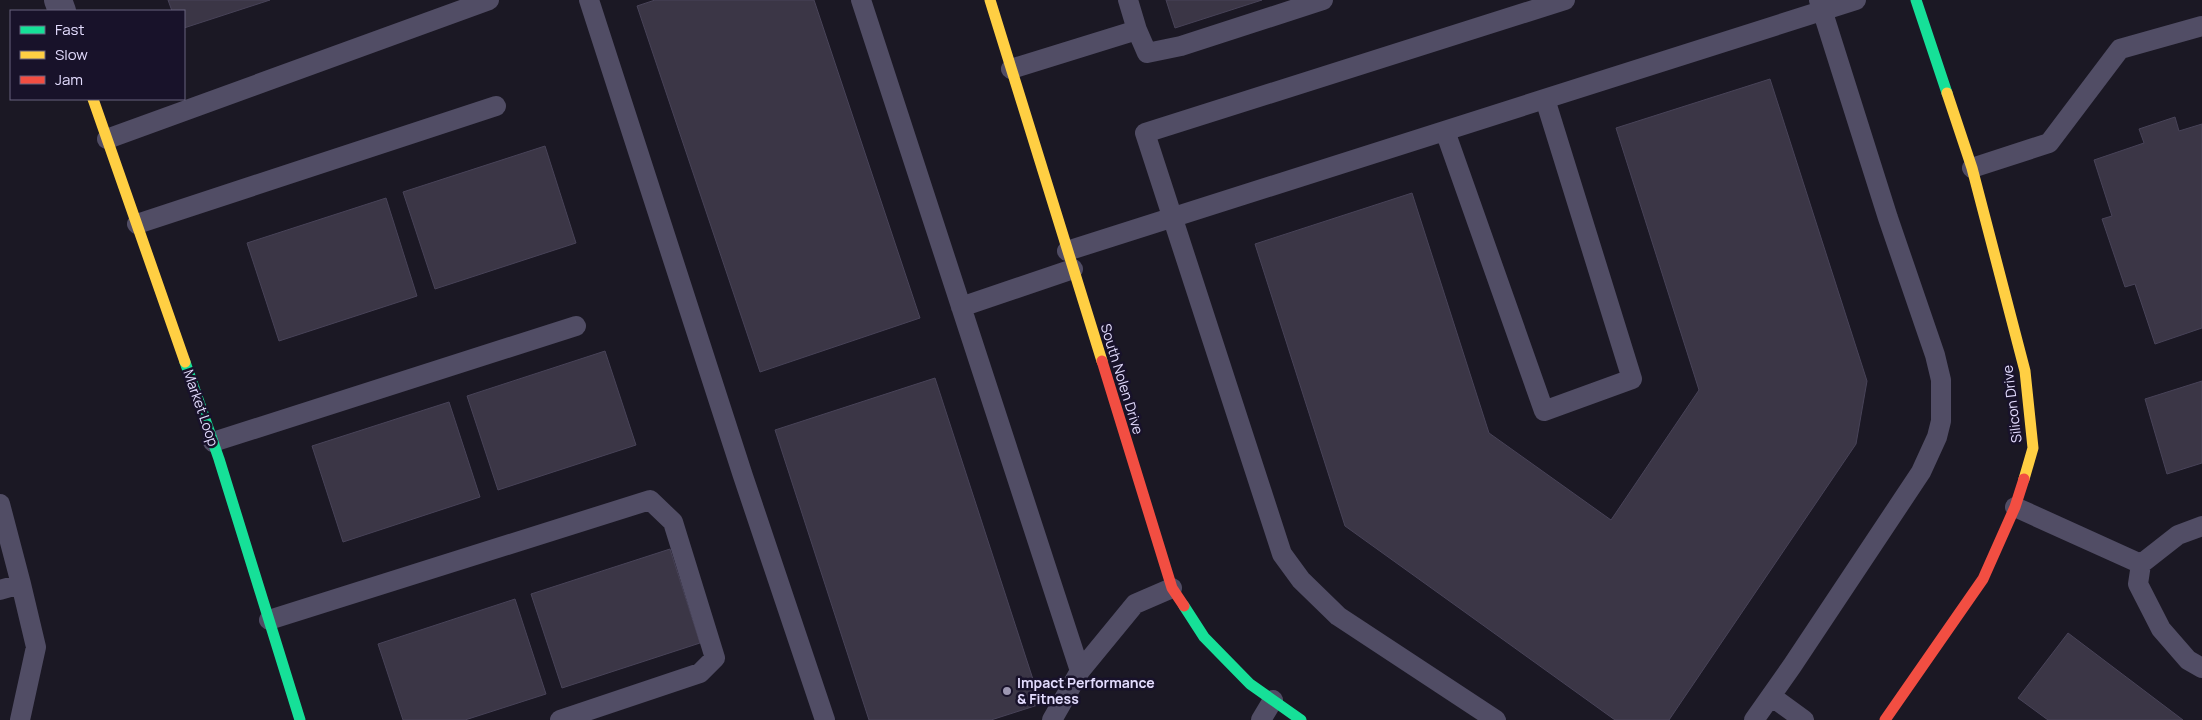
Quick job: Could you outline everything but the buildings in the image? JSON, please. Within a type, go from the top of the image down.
[{"type":"street","name":"South Nolen Drive","points":[[990,0],[1172,588],[1204,638],[1250,684],[1301,720]]},
{"type":"street","name":"Silicon Drive","points":[[1885,720],[1984,579],[2015,507],[2032,448],[2026,371],[1972,168],[1916,0]]},
{"type":"street","name":"Market Loop","points":[[93,100],[213,442],[300,720]]},
{"type":"lane","points":[[107,139],[490,0]]},
{"type":"lane","points":[[589,0],[743,476],[825,720]]},
{"type":"lane","points":[[860,0],[1080,671]]},
{"type":"lane","points":[[1128,0],[1137,30],[1147,53],[1181,46],[1323,0]]},
{"type":"lane","points":[[1496,720],[1338,616],[1301,580],[1282,554],[1145,133],[1565,0]]},
{"type":"lane","points":[[961,307],[1172,218],[1546,99],[1821,5],[1856,0]]},
{"type":"lane","points":[[1754,720],[1921,472],[1937,437],[1941,421],[1942,380],[1935,355],[1888,218],[1821,5]]},
{"type":"lane","points":[[1972,168],[2049,143],[2120,50],[2202,26]]},
{"type":"lane","points":[[1011,69],[1137,30]]},
{"type":"lane","points":[[1445,131],[1544,411],[1632,379],[1546,99]]},
{"type":"lane","points":[[137,224],[496,106]]},
{"type":"lane","points":[[213,442],[576,326]]},
{"type":"lane","points":[[269,620],[650,500],[673,522],[715,658],[700,673],[560,720]]},
{"type":"lane","points":[[0,504],[36,647],[20,720]]},
{"type":"lane","points":[[2015,507],[2141,564]]},
{"type":"lane","points":[[2202,526],[2178,535],[2141,564],[2138,584],[2161,629],[2188,660],[2202,668]]},
{"type":"lane","points":[[0,590],[20,584]]},
{"type":"lane","points":[[1052,720],[1080,671],[1135,604],[1172,588]]},
{"type":"lane","points":[[1771,696],[1804,720]]},
{"type":"lane","points":[[1261,720],[1273,700]]},
{"type":"traffic: fast","points":[[1916,0],[1947,93]]},
{"type":"traffic: fast","points":[[185,362],[219,459],[300,720]]},
{"type":"traffic: fast","points":[[1184,606],[1204,637],[1250,684],[1301,720]]},
{"type":"traffic: slow","points":[[990,0],[1102,361]]},
{"type":"traffic: slow","points":[[1947,93],[1972,168],[2025,371],[2033,448],[2024,479]]},
{"type":"traffic: slow","points":[[93,100],[185,362]]},
{"type":"traffic: jam","points":[[1102,361],[1172,588],[1184,606]]},
{"type":"traffic: jam","points":[[1885,720],[1983,579],[2015,507],[2024,479]]},
{"type":"place","name":"Impact Performance & Fitness","points":[[1007,691]]}]
